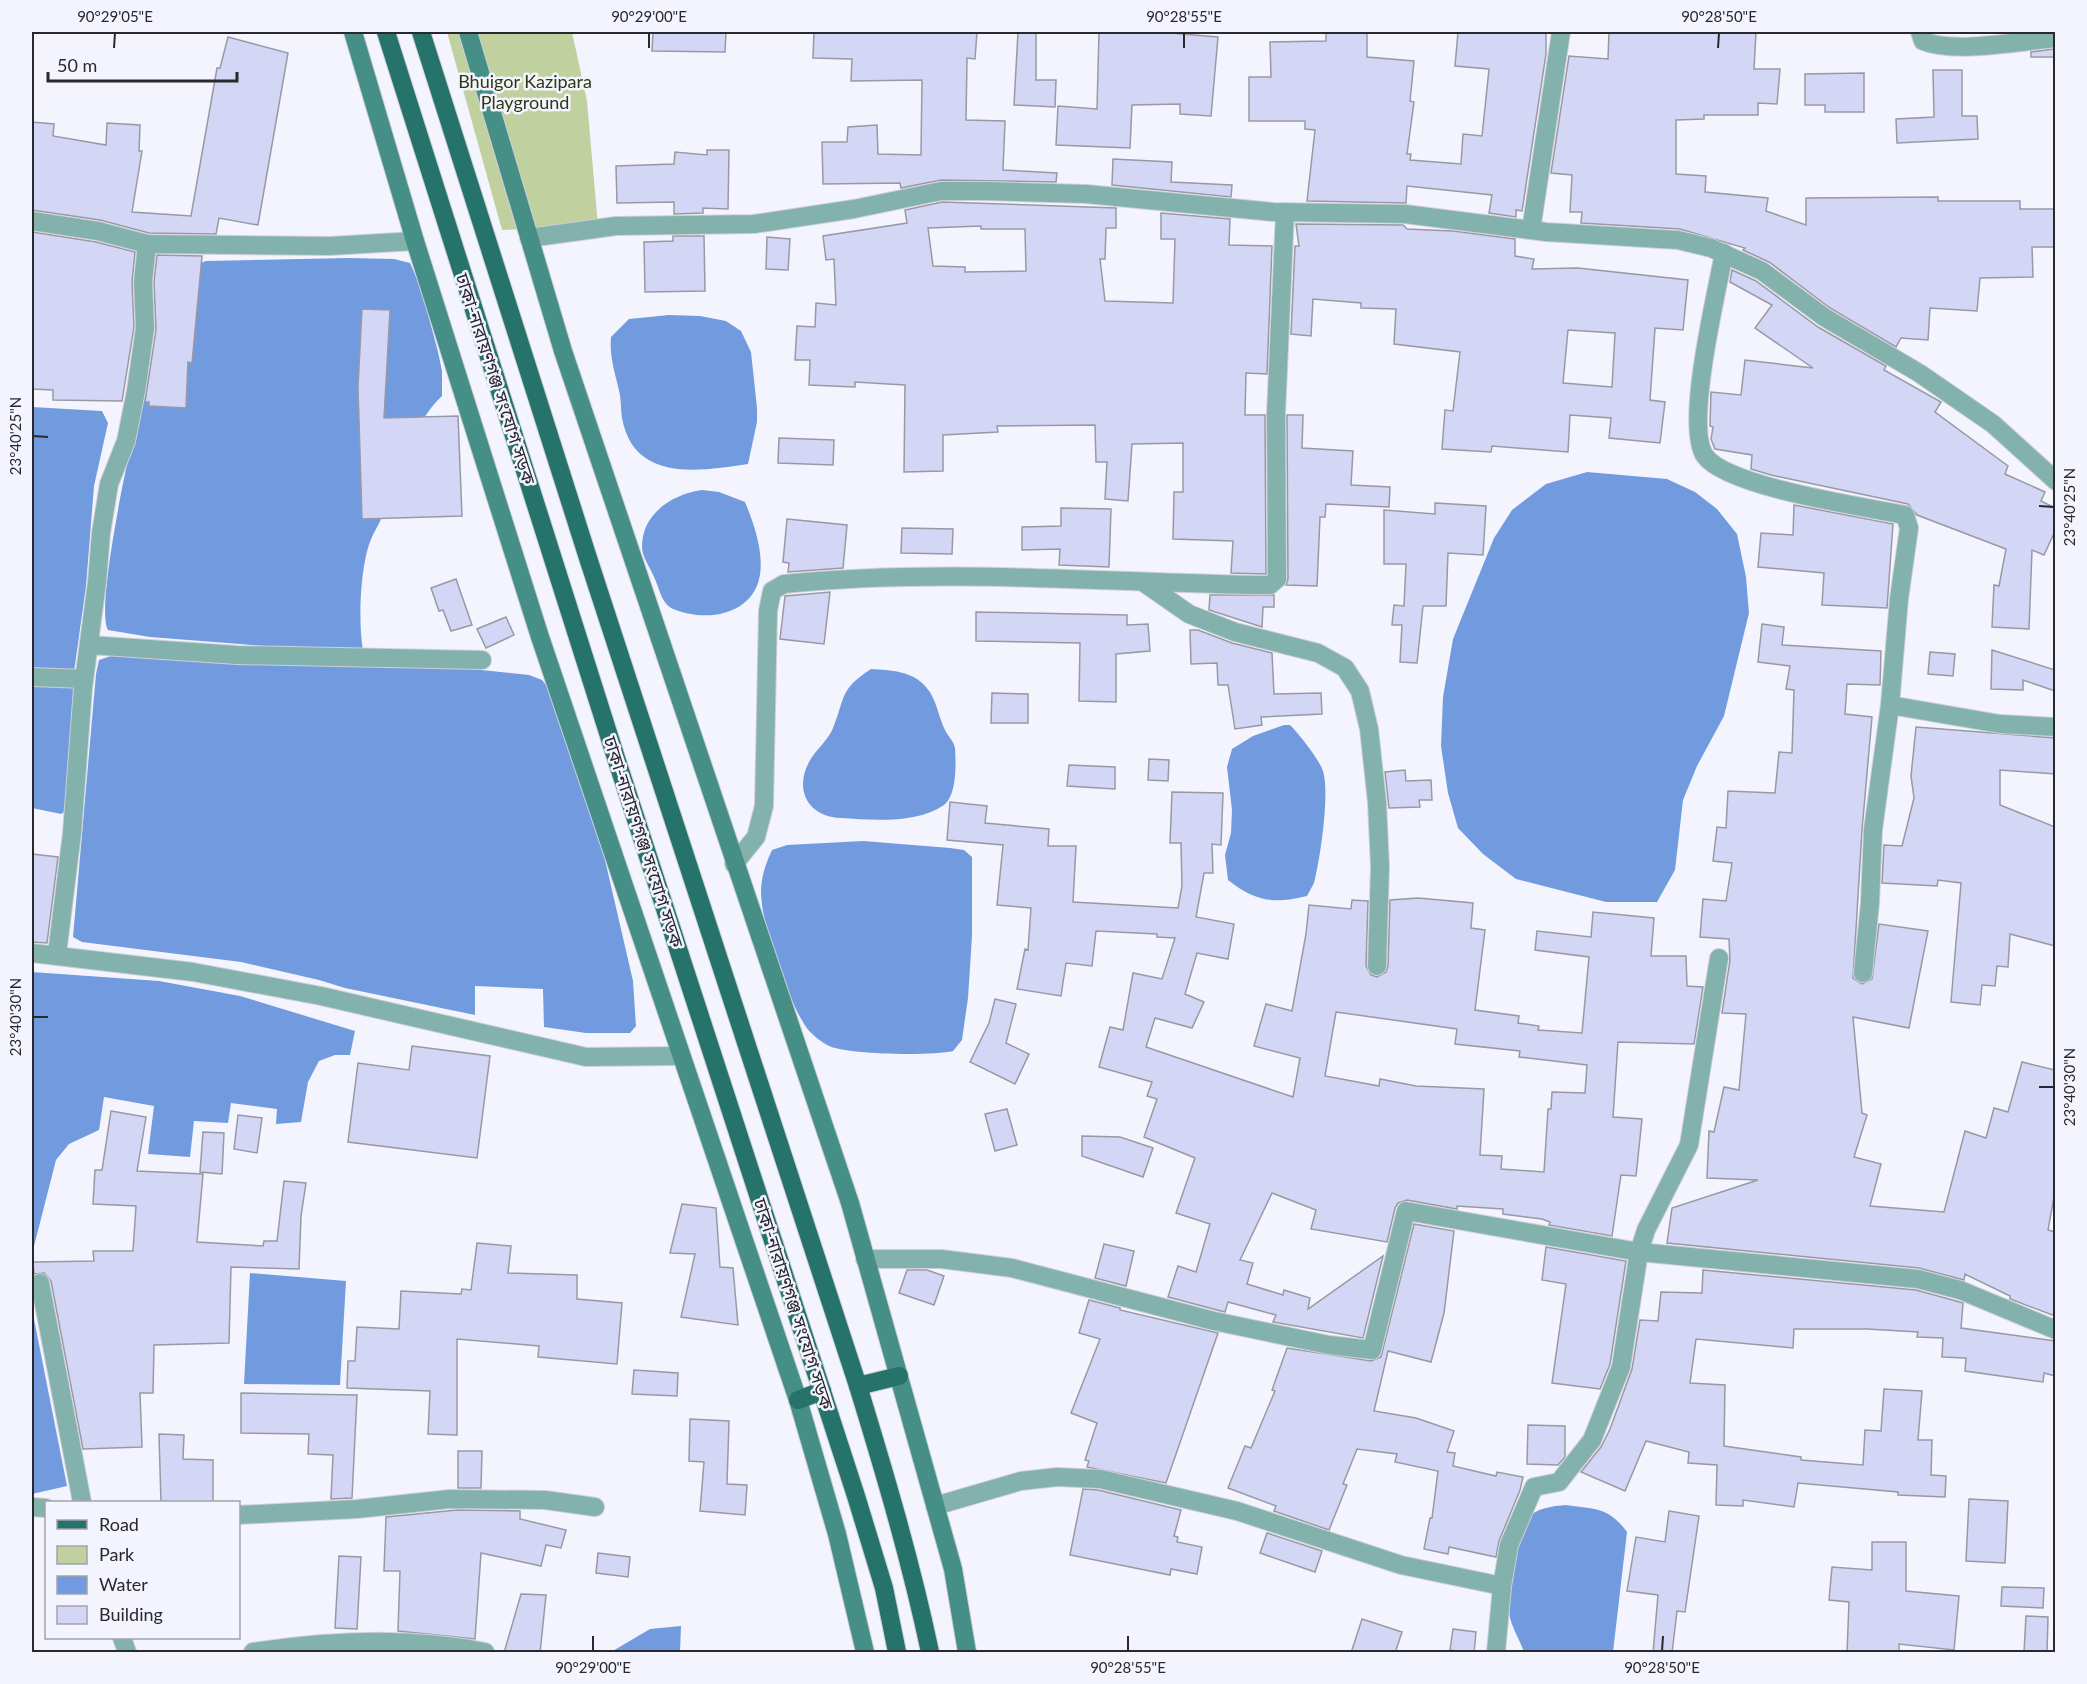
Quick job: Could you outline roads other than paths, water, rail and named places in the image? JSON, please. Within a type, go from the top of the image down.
[{"type":"main road","name":"ঢাকা-নারায়ণগঞ্জ সংযোগ সড়ক","points":[[386,32],[617,761],[856,1496],[884,1588],[897,1653]]},
{"type":"main road","name":"ঢাকা-নারায়ণগঞ্জ সংযোগ সড়ক","points":[[421,32],[577,524],[858,1386],[918,1594],[930,1653]]},
{"type":"main road","points":[[858,1386],[899,1376]]},
{"type":"main road","points":[[798,1400],[822,1391]]},
{"type":"street","points":[[353,32],[540,637],[798,1400],[837,1534],[865,1653]]},
{"type":"street","points":[[468,32],[562,351],[850,1203],[953,1569],[967,1653]]},
{"type":"street","points":[[1531,230],[1561,32]]},
{"type":"street","points":[[1920,32],[1923,41],[1935,46],[2014,44],[2055,39]]},
{"type":"street","points":[[529,238],[616,226],[754,224],[854,209],[941,191],[1086,194],[1212,208],[1405,214],[1531,230],[1668,239],[1724,253],[1762,271],[1824,317],[1953,394],[2019,444],[2055,481]]},
{"type":"street","points":[[734,864],[756,837],[764,806],[764,750],[768,688],[767,635],[772,591],[784,584],[870,576],[999,577],[1270,585],[1276,579],[1276,414],[1286,212]]},
{"type":"street","points":[[32,221],[98,231],[147,244],[330,246],[416,241]]},
{"type":"street","points":[[57,954],[72,833],[84,679],[109,484],[126,441],[145,328],[143,282],[147,244]]},
{"type":"street","points":[[1724,253],[1702,368],[1698,436],[1705,456],[1720,467],[1756,484],[1840,504],[1905,514],[1909,528],[1899,599],[1890,705],[1873,830],[1870,903],[1863,973]]},
{"type":"street","points":[[1143,582],[1189,614],[1235,632],[1318,653],[1345,668],[1360,691],[1369,729],[1377,802],[1380,867],[1377,966]]},
{"type":"street","points":[[89,645],[248,656],[482,660]]},
{"type":"street","points":[[32,677],[84,679]]},
{"type":"street","points":[[1890,705],[2000,724],[2055,727]]},
{"type":"street","points":[[32,953],[57,954],[193,972],[321,996],[586,1057],[680,1056]]},
{"type":"street","points":[[1496,1653],[1502,1586],[1509,1545],[1534,1487],[1559,1482],[1592,1440],[1621,1367],[1639,1252],[1646,1230],[1689,1145],[1719,958]]},
{"type":"street","points":[[866,1259],[941,1259],[1012,1268],[1214,1321],[1329,1345],[1372,1350],[1406,1211],[1639,1252],[1918,1279],[1960,1290],[2055,1330]]},
{"type":"street","points":[[40,1283],[82,1501]]},
{"type":"street","points":[[935,1506],[1021,1481],[1057,1477],[1100,1479],[1237,1511],[1401,1565],[1502,1586]]},
{"type":"street","points":[[240,1515],[357,1509],[450,1499],[545,1500],[595,1507]]},
{"type":"street","points":[[253,1653],[345,1641],[387,1641],[485,1653]]},
{"type":"water","points":[[394,259],[410,263],[421,288],[442,371],[442,396],[415,434],[368,548],[361,593],[363,650],[315,650],[150,637],[108,630],[105,613],[107,582],[120,497],[139,410],[158,345],[191,267],[206,261]]},
{"type":"water","points":[[669,315],[700,316],[726,321],[741,331],[751,352],[757,408],[757,422],[748,464],[710,469],[672,468],[654,463],[640,454],[629,439],[622,418],[620,395],[612,359],[611,337],[629,319]]},
{"type":"water","points":[[32,407],[102,411],[108,423],[94,486],[86,586],[74,672],[32,669]]},
{"type":"water","points":[[1587,472],[1667,479],[1695,492],[1717,509],[1737,534],[1746,577],[1749,613],[1724,716],[1697,766],[1683,800],[1675,870],[1657,902],[1606,902],[1516,879],[1483,854],[1458,828],[1448,793],[1441,746],[1443,697],[1453,639],[1494,538],[1512,510],[1546,484]]},
{"type":"water","points":[[702,490],[719,492],[745,502],[760,552],[761,568],[758,583],[751,596],[738,607],[714,615],[689,614],[671,608],[663,598],[642,551],[643,535],[653,515],[670,501]]},
{"type":"water","points":[[111,656],[472,669],[529,675],[542,680],[554,695],[599,834],[633,981],[636,1026],[630,1033],[586,1033],[544,1027],[543,989],[475,986],[475,1015],[345,988],[241,962],[82,942],[73,937],[96,674],[99,660]]},
{"type":"water","points":[[871,669],[901,672],[921,682],[933,697],[943,726],[954,744],[955,770],[951,794],[944,805],[933,811],[908,818],[841,818],[820,813],[807,800],[803,782],[809,762],[831,733],[848,688]]},
{"type":"water","points":[[32,681],[76,688],[69,809],[61,814],[32,808]]},
{"type":"water","points":[[1290,725],[1294,729],[1321,766],[1325,781],[1325,810],[1314,883],[1307,896],[1275,900],[1257,897],[1228,880],[1225,855],[1231,833],[1232,810],[1227,767],[1232,749],[1253,736]]},
{"type":"water","points":[[863,841],[964,850],[972,857],[972,936],[968,998],[962,1040],[953,1051],[888,1054],[851,1051],[827,1045],[808,1029],[783,980],[770,940],[762,904],[762,878],[772,850],[787,845]]},
{"type":"water","points":[[32,972],[159,981],[240,996],[355,1031],[350,1055],[335,1055],[319,1061],[308,1082],[301,1122],[276,1124],[277,1109],[231,1103],[228,1123],[194,1121],[190,1157],[148,1154],[154,1106],[104,1097],[99,1130],[69,1144],[56,1160],[32,1254]]},
{"type":"water","points":[[250,1273],[346,1281],[340,1385],[244,1384]]},
{"type":"water","points":[[32,1309],[67,1486],[32,1494]]},
{"type":"water","points":[[1566,1505],[1593,1509],[1607,1514],[1627,1532],[1613,1652],[1524,1652],[1511,1622],[1509,1581],[1517,1538],[1522,1527],[1527,1518],[1535,1512]]},
{"type":"water","points":[[681,1626],[680,1652],[611,1652],[650,1629]]},
{"type":"park label","name":"Bhuigor Kazipara Playground","points":[[525,92]]}]
